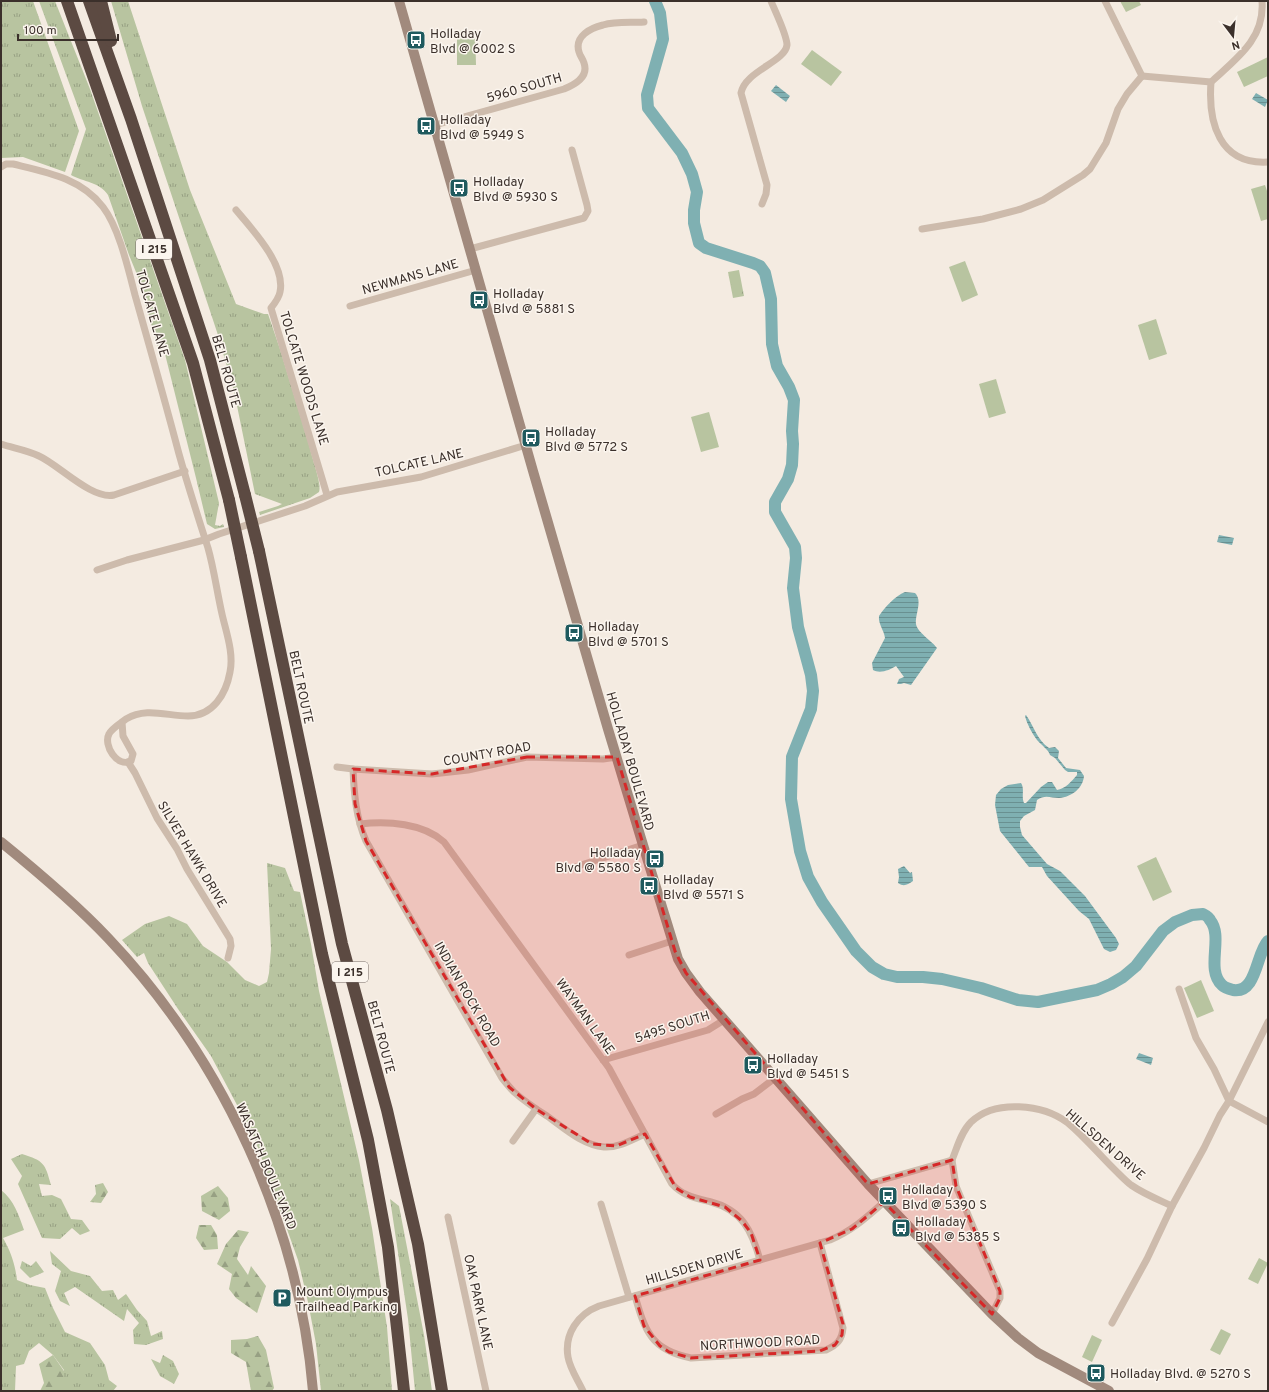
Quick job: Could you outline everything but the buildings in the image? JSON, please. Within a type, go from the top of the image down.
[{"type":"highway","name":"I 215","points":[[67,1],[193,363],[229,500],[322,954],[369,1148],[388,1247],[404,1391]]},
{"type":"highway","name":"BELT ROUTE","points":[[89,1],[131,119],[210,360],[245,495],[259,551],[342,944],[388,1110],[418,1244],[442,1391]]},
{"type":"highway","points":[[101,1],[131,119]]},
{"type":"main road","name":"HOLLADAY BOULEVARD","points":[[399,1],[526,446],[678,959],[700,992],[868,1184],[992,1314],[1018,1338],[1034,1350],[1109,1391]]},
{"type":"main road","name":"WASATCH BOULEVARD","points":[[1,842],[74,904],[98,927],[129,961],[176,1021],[214,1080],[235,1121],[264,1186],[288,1254],[298,1291],[313,1391]]},
{"type":"street","points":[[762,204],[767,191],[767,185],[741,93],[748,80],[781,55],[786,48],[787,44],[785,36],[771,1]]},
{"type":"street","points":[[1106,1],[1142,76]]},
{"type":"street","points":[[1262,1],[1261,22],[1250,44],[1238,58],[1211,82],[1210,99],[1213,122],[1218,135],[1225,146],[1241,158],[1259,163],[1268,162]]},
{"type":"street","name":"5960 SOUTH","points":[[434,125],[573,86],[581,78],[585,70],[584,62],[578,48],[580,39],[586,33],[604,24],[644,22]]},
{"type":"street","points":[[1142,76],[1211,82]]},
{"type":"street","points":[[922,229],[983,219],[1021,209],[1043,200],[1084,176],[1106,143],[1118,109],[1127,94],[1142,76]]},
{"type":"street","points":[[470,250],[584,218],[588,211],[587,205],[572,150]]},
{"type":"street","name":"TOLCATE LANE","points":[[1,167],[6,164],[13,164],[63,177],[90,193],[102,204],[111,219],[115,227],[131,278],[204,540]]},
{"type":"street","name":"TOLCATE WOODS LANE","points":[[236,210],[267,249],[276,269],[281,290],[280,295],[271,308],[327,495]]},
{"type":"street","name":"NEWMANS LANE","points":[[350,306],[476,270]]},
{"type":"street","points":[[1,444],[39,456],[90,490],[104,495],[114,495],[185,471]]},
{"type":"street","name":"TOLCATE LANE","points":[[97,570],[127,560],[204,540],[305,506],[327,495],[349,489],[421,476],[526,446]]},
{"type":"street","name":"SILVER HAWK DRIVE","points":[[204,540],[208,548],[231,654],[231,667],[226,687],[220,700],[215,705],[200,714],[186,716],[146,712],[131,716],[110,732],[107,742],[109,748],[119,761],[123,763],[128,762],[136,773],[157,818],[177,849],[186,869],[230,939],[231,946],[228,958]]},
{"type":"street","points":[[122,722],[123,736],[133,754],[132,759],[128,762]]},
{"type":"street","name":"COUNTY ROAD","points":[[337,767],[432,774],[468,770],[527,756],[603,759],[617,757]]},
{"type":"street","name":"INDIAN ROCK ROAD","points":[[353,769],[355,804],[366,841],[502,1078],[513,1091],[536,1109],[577,1137],[598,1146],[616,1146],[645,1134]]},
{"type":"street","name":"WAYMAN LANE","points":[[360,824],[382,823],[417,827],[429,831],[444,842],[603,1060],[614,1077],[669,1180],[676,1188],[690,1197],[725,1207],[737,1216],[751,1232],[760,1260]]},
{"type":"street","points":[[569,868],[643,845]]},
{"type":"street","points":[[629,955],[672,941]]},
{"type":"street","points":[[1179,989],[1196,1038],[1214,1069],[1229,1101],[1268,1122]]},
{"type":"street","name":"5495 SOUTH","points":[[603,1060],[708,1030],[724,1020]]},
{"type":"street","points":[[1112,1323],[1147,1259],[1172,1206],[1204,1148],[1220,1115],[1229,1101],[1268,1022]]},
{"type":"street","points":[[716,1114],[754,1094],[775,1078]]},
{"type":"street","name":"HILLSDEN DRIVE","points":[[952,1160],[966,1129],[971,1122],[980,1116],[992,1110],[1007,1107],[1039,1109],[1055,1115],[1068,1123],[1131,1185],[1172,1206]]},
{"type":"street","points":[[513,1141],[536,1109]]},
{"type":"street","points":[[868,1184],[952,1160],[956,1186],[1000,1291],[1000,1298],[992,1314]]},
{"type":"street","name":"HILLSDEN DRIVE","points":[[583,1391],[568,1357],[568,1345],[573,1328],[580,1318],[589,1310],[838,1237],[865,1220],[884,1202]]},
{"type":"street","name":"NORTHWOOD ROAD","points":[[601,1204],[632,1297],[644,1326],[651,1337],[660,1346],[669,1352],[691,1358],[826,1350],[838,1342],[844,1328],[820,1243]]},
{"type":"street","name":"OAK PARK LANE","points":[[448,1217],[486,1391]]},
{"type":"highlighted area","points":[[527,757],[617,757],[675,951],[686,973],[868,1184],[952,1160],[956,1186],[1000,1291],[1000,1298],[992,1314],[884,1202],[852,1229],[820,1243],[843,1324],[842,1335],[835,1345],[820,1351],[691,1358],[669,1352],[660,1346],[644,1326],[635,1296],[760,1260],[751,1233],[742,1221],[725,1207],[690,1197],[676,1188],[645,1134],[616,1146],[592,1144],[536,1109],[509,1087],[366,841],[355,804],[353,769],[432,774]]},
{"type":"green space","points":[[1,1],[33,1],[79,131],[65,172],[23,157],[1,158]]},
{"type":"green space","points":[[39,1],[55,1],[90,89],[185,360],[219,503],[215,525],[220,526],[223,524],[224,527],[215,529],[207,524],[164,350],[159,351],[138,277],[108,195],[101,187],[71,175],[86,129]]},
{"type":"green space","points":[[111,1],[128,1],[190,190],[236,304],[268,314],[280,349],[318,477],[320,488],[319,492],[310,498],[260,515],[259,512],[282,504],[255,494],[234,391],[217,332],[142,106]]},
{"type":"green space","points":[[1120,1],[1139,1],[1141,5],[1126,12]]},
{"type":"green space","points":[[475,30],[476,65],[457,65],[457,31]]},
{"type":"green space","points":[[812,50],[842,72],[831,86],[801,64]]},
{"type":"green space","points":[[1268,57],[1268,76],[1244,87],[1237,72]]},
{"type":"green space","points":[[1265,185],[1268,194],[1268,219],[1261,221],[1251,189]]},
{"type":"green space","points":[[965,261],[978,295],[962,302],[949,267]]},
{"type":"green space","points":[[739,270],[744,296],[733,298],[728,272]]},
{"type":"green space","points":[[737,272],[742,295],[734,297],[729,273]]},
{"type":"green space","points":[[1156,319],[1167,354],[1149,360],[1138,325]]},
{"type":"green space","points":[[996,379],[1006,413],[989,418],[979,384]]},
{"type":"green space","points":[[709,412],[719,447],[701,452],[691,417]]},
{"type":"green space","points":[[1156,857],[1172,892],[1153,901],[1137,866]]},
{"type":"green space","points":[[267,863],[285,868],[294,891],[300,892],[319,991],[359,1160],[372,1228],[387,1327],[392,1391],[321,1391],[316,1344],[298,1260],[254,1137],[211,1056],[148,963],[144,953],[137,957],[122,940],[145,924],[169,916],[187,924],[203,946],[227,962],[245,980],[259,986],[267,982],[271,949]]},
{"type":"green space","points":[[1201,980],[1214,1011],[1197,1018],[1184,988]]},
{"type":"green space","points":[[22,1154],[39,1161],[45,1167],[51,1185],[39,1184],[42,1196],[52,1195],[61,1199],[71,1219],[82,1220],[90,1231],[80,1235],[72,1228],[60,1239],[42,1238],[18,1184],[22,1176],[11,1159]]},
{"type":"green space","points":[[103,1183],[108,1192],[101,1203],[90,1202],[96,1194],[95,1185]]},
{"type":"green space","points":[[218,1186],[228,1198],[230,1211],[219,1220],[202,1211],[201,1196]]},
{"type":"green space","points":[[1,1190],[13,1203],[24,1230],[3,1238],[12,1258],[17,1280],[30,1285],[45,1288],[65,1332],[90,1343],[105,1365],[109,1380],[117,1386],[113,1391],[64,1391],[64,1370],[53,1355],[39,1343],[29,1351],[24,1364],[16,1366],[15,1391],[1,1391]]},
{"type":"green space","points":[[390,1199],[399,1206],[424,1335],[432,1391],[415,1391],[408,1319]]},
{"type":"green space","points":[[199,1225],[211,1225],[217,1235],[218,1249],[204,1250],[196,1238]]},
{"type":"green space","points":[[238,1230],[249,1232],[240,1247],[237,1259],[248,1275],[251,1266],[266,1286],[257,1313],[236,1298],[229,1289],[232,1274],[217,1264],[226,1244]]},
{"type":"green space","points":[[50,1251],[71,1271],[90,1276],[102,1291],[113,1290],[118,1300],[126,1294],[147,1321],[151,1336],[162,1331],[163,1339],[146,1345],[134,1344],[133,1330],[139,1323],[127,1309],[124,1321],[75,1287],[64,1293],[70,1306],[60,1301],[55,1291],[61,1271],[52,1264]]},
{"type":"green space","points":[[1259,1258],[1268,1263],[1258,1284],[1248,1279]]},
{"type":"green space","points":[[22,1261],[31,1266],[36,1261],[44,1272],[30,1278],[20,1268]]},
{"type":"green space","points":[[1221,1329],[1231,1334],[1220,1355],[1210,1350]]},
{"type":"green space","points":[[1092,1335],[1102,1340],[1092,1362],[1082,1357]]},
{"type":"green space","points":[[258,1336],[266,1350],[274,1388],[272,1391],[251,1391],[246,1362],[231,1353],[231,1340],[247,1339]]},
{"type":"green space","points":[[53,1355],[64,1371],[64,1391],[40,1391],[44,1383],[39,1364]]},
{"type":"green space","points":[[163,1355],[173,1361],[179,1374],[174,1384],[160,1376],[151,1359],[160,1363]]},
{"type":"water","points":[[776,85],[790,96],[786,102],[771,91]]},
{"type":"water","points":[[1256,93],[1268,100],[1265,107],[1252,99]]},
{"type":"water","points":[[1219,535],[1234,538],[1232,545],[1217,542]]},
{"type":"water","points":[[905,592],[915,593],[917,596],[919,604],[916,620],[917,627],[937,648],[911,685],[904,683],[897,684],[899,679],[904,677],[896,666],[879,672],[873,670],[872,663],[885,638],[879,622],[879,616],[890,602]]},
{"type":"water","points":[[1026,715],[1041,741],[1049,748],[1055,747],[1059,751],[1058,758],[1066,768],[1080,770],[1084,776],[1082,784],[1072,794],[1059,798],[1045,797],[1037,800],[1035,810],[1024,816],[1020,821],[1022,835],[1047,864],[1060,871],[1085,896],[1116,938],[1119,944],[1116,950],[1110,952],[1104,949],[1089,919],[1079,911],[1047,876],[1042,867],[1029,867],[1000,831],[995,805],[996,795],[1001,789],[1008,785],[1021,783],[1023,788],[1023,800],[1024,803],[1026,803],[1041,787],[1048,782],[1052,782],[1057,790],[1063,788],[1077,775],[1077,772],[1068,772],[1065,770],[1037,740],[1028,725]]},
{"type":"water","points":[[904,866],[910,873],[912,872],[913,881],[904,885],[898,883],[898,869]]},
{"type":"water","points":[[1139,1053],[1153,1058],[1151,1065],[1136,1059]]},
{"type":"waterway","points":[[655,1],[660,13],[663,39],[647,95],[648,108],[682,153],[692,174],[697,192],[694,210],[694,223],[699,243],[706,248],[760,266],[765,273],[771,299],[772,344],[777,366],[789,387],[794,400],[792,465],[788,479],[775,502],[775,512],[795,547],[796,558],[793,588],[798,627],[811,675],[813,691],[811,709],[792,757],[791,799],[800,851],[808,877],[822,902],[856,951],[872,967],[884,974],[897,977],[942,979],[981,988],[1018,1000],[1038,1002],[1097,990],[1111,984],[1123,977],[1136,966],[1163,931],[1175,922],[1192,915],[1205,915],[1209,918],[1214,927],[1215,970],[1217,978],[1222,985],[1229,989],[1241,990],[1247,986],[1255,972],[1261,954],[1268,941]]},
{"type":"place","name":"Holladay Blvd @ 6002 S","points":[[416,40]]},
{"type":"place","name":"Holladay Blvd @ 5949 S","points":[[426,126]]},
{"type":"place","name":"Holladay Blvd @ 5930 S","points":[[459,188]]},
{"type":"place","name":"Holladay Blvd @ 5881 S","points":[[479,300]]},
{"type":"place","name":"Holladay Blvd @ 5772 S","points":[[531,438]]},
{"type":"place","name":"Holladay Blvd @ 5701 S","points":[[574,633]]},
{"type":"place","name":"Holladay Blvd @ 5580 S","points":[[655,859]]},
{"type":"place","name":"Holladay Blvd @ 5571 S","points":[[649,886]]},
{"type":"place","name":"Holladay Blvd @ 5451 S","points":[[753,1065]]},
{"type":"place","name":"Holladay Blvd @ 5390 S","points":[[888,1196]]},
{"type":"place","name":"Holladay Blvd @ 5385 S","points":[[901,1228]]},
{"type":"place","name":"Mount Olympus Trailhead Parking","points":[[282,1298]]},
{"type":"place","name":"Holladay Blvd. @ 5270 S","points":[[1096,1373]]}]
